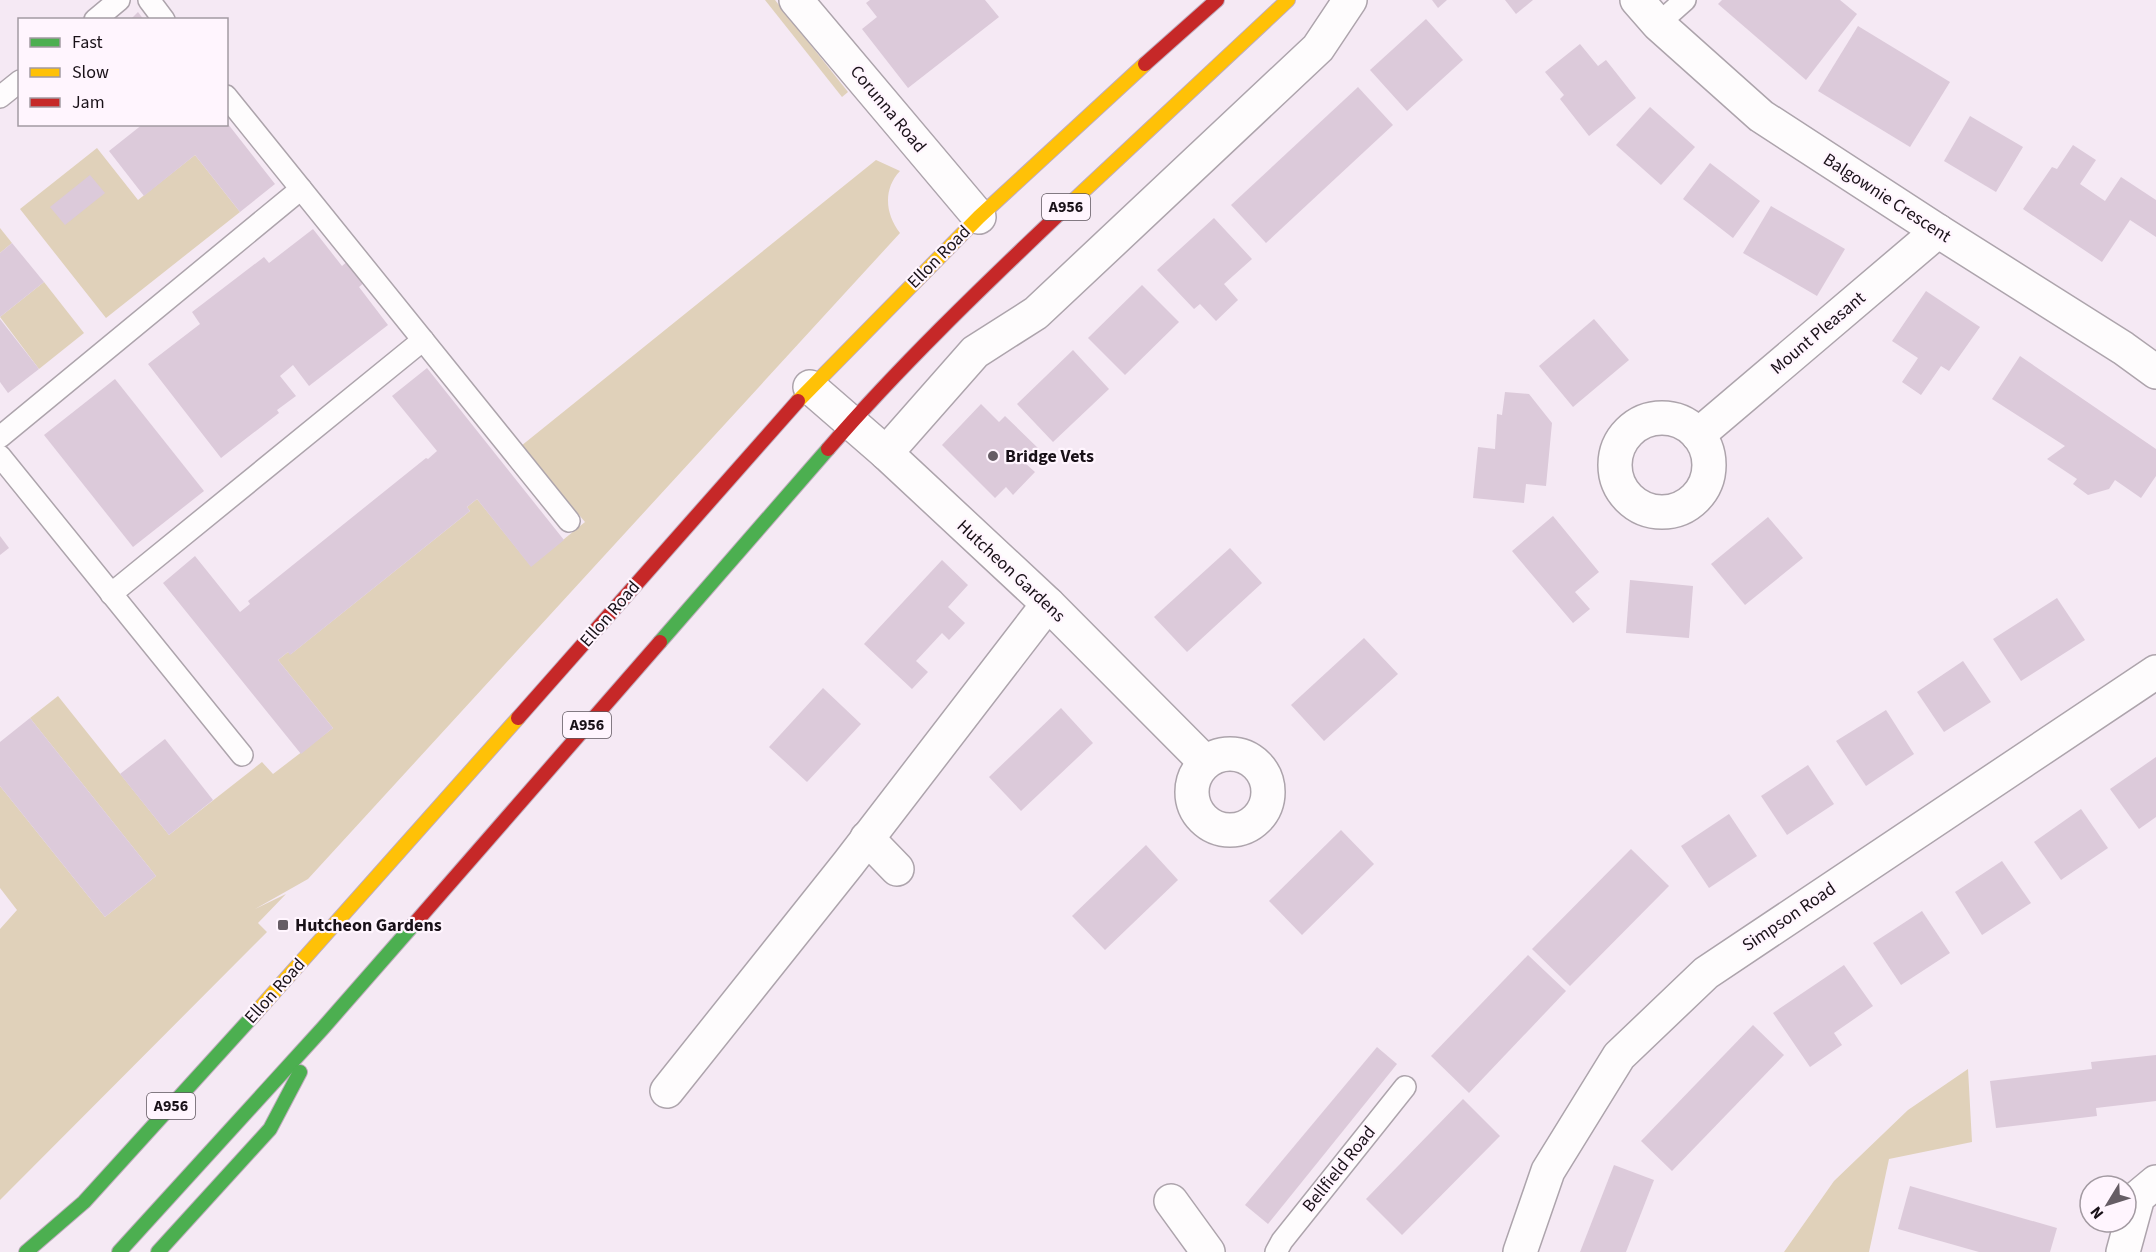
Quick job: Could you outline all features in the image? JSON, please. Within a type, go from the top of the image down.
[{"type":"main road","name":"Ellon Road","points":[[26,1252],[84,1202],[310,954],[810,387],[979,217],[1217,0]]},
{"type":"main road","name":"A956","points":[[119,1252],[323,1028],[851,423],[1023,249],[1132,144],[1288,0]]},
{"type":"main road","points":[[158,1252],[270,1129],[323,1028]]},
{"type":"street","name":"Corunna Road","points":[[796,0],[979,217]]},
{"type":"street","points":[[886,453],[975,352],[1036,313],[1318,48],[1350,0]]},
{"type":"street","name":"Balgownie Crescent","points":[[1637,0],[1658,24],[1761,116],[2123,348],[2156,372]]},
{"type":"street","name":"Mount Pleasant","points":[[1698,435],[1938,231]]},
{"type":"street","name":"Hutcheon Gardens","points":[[810,387],[886,453],[1048,604],[1205,762]]},
{"type":"street","points":[[667,1091],[1048,604]]},
{"type":"street","name":"Simpson Road","points":[[1520,1252],[1548,1170],[1619,1056],[1706,973],[2156,672]]},
{"type":"street","points":[[867,838],[897,869]]},
{"type":"street","points":[[2123,1252],[2138,1197],[2156,1182]]},
{"type":"street","points":[[1170,1202],[1208,1252]]},
{"type":"lane","points":[[97,18],[119,0]]},
{"type":"lane","points":[[149,0],[162,18]]},
{"type":"lane","points":[[1658,24],[1685,0]]},
{"type":"lane","points":[[0,97],[18,83]]},
{"type":"lane","points":[[228,98],[569,522]]},
{"type":"lane","points":[[0,437],[301,189]]},
{"type":"lane","points":[[111,594],[423,340]]},
{"type":"lane","points":[[0,456],[242,755]]},
{"type":"lane","name":"Bellfield Road","points":[[1276,1252],[1282,1240],[1405,1087]]},
{"type":"shaded area","points":[[765,0],[775,0],[848,92],[842,97]]},
{"type":"shaded area","points":[[97,148],[138,200],[195,155],[240,212],[106,318],[20,209]]},
{"type":"shaded area","points":[[876,160],[900,171],[891,186],[888,202],[891,218],[900,233],[308,879],[255,909],[286,894],[258,923],[267,932],[0,1200],[0,929],[17,910],[0,888],[0,786],[105,917],[156,876],[30,718],[58,696],[169,835],[262,762],[273,774],[333,728],[278,660],[288,652],[291,654],[470,511],[467,507],[477,499],[531,566],[585,522],[521,446]]},
{"type":"shaded area","points":[[0,228],[12,243],[0,253]]},
{"type":"shaded area","points":[[44,282],[84,333],[39,369],[0,317]]},
{"type":"shaded area","points":[[1968,1069],[1972,1142],[1889,1159],[1869,1252],[1784,1252],[1834,1181],[1908,1110]]},
{"type":"building","points":[[870,0],[985,0],[999,17],[908,88],[862,29],[877,17],[866,3]]},
{"type":"building","points":[[1432,0],[1447,0],[1438,8]]},
{"type":"building","points":[[1505,0],[1533,0],[1516,14]]},
{"type":"building","points":[[1722,0],[1840,0],[1857,14],[1806,80],[1718,4]]},
{"type":"building","points":[[138,12],[142,18],[132,18]]},
{"type":"building","points":[[1426,19],[1463,60],[1407,111],[1370,70]]},
{"type":"building","points":[[1858,26],[1950,82],[1910,147],[1818,91]]},
{"type":"building","points":[[1580,44],[1598,66],[1606,60],[1636,98],[1589,136],[1560,99],[1564,95],[1545,72]]},
{"type":"building","points":[[1358,87],[1393,125],[1266,243],[1231,205]]},
{"type":"building","points":[[1650,107],[1695,147],[1661,185],[1616,145]]},
{"type":"building","points":[[1970,116],[2023,147],[1996,192],[1944,161]]},
{"type":"building","points":[[228,124],[275,184],[240,212],[195,155],[144,196],[109,151],[140,126],[228,126]]},
{"type":"building","points":[[2073,145],[2096,160],[2080,184],[2105,201],[2121,177],[2156,200],[2156,237],[2130,220],[2102,262],[2023,209],[2052,167],[2057,169]]},
{"type":"building","points":[[1710,163],[1760,201],[1733,238],[1683,199]]},
{"type":"building","points":[[90,175],[105,193],[65,225],[50,207]]},
{"type":"building","points":[[1771,206],[1845,249],[1817,296],[1743,253]]},
{"type":"building","points":[[1214,218],[1252,259],[1224,284],[1238,300],[1216,321],[1200,304],[1194,309],[1157,270]]},
{"type":"building","points":[[313,229],[342,266],[349,260],[366,281],[359,287],[388,325],[309,386],[293,365],[280,376],[296,396],[277,410],[279,413],[221,458],[148,364],[200,324],[192,312],[264,257],[269,263]]},
{"type":"building","points":[[12,243],[44,282],[0,317],[0,253]]},
{"type":"building","points":[[1142,285],[1179,322],[1125,375],[1088,338]]},
{"type":"building","points":[[1926,291],[1980,327],[1949,371],[1941,366],[1921,395],[1902,382],[1918,358],[1892,341]]},
{"type":"building","points":[[0,319],[39,369],[8,393],[0,382]]},
{"type":"building","points":[[1594,319],[1629,360],[1573,407],[1539,366]]},
{"type":"building","points":[[1073,350],[1109,389],[1053,442],[1017,404]]},
{"type":"building","points":[[2020,356],[2156,449],[2156,476],[2141,498],[2115,480],[2109,489],[2088,495],[2073,484],[2077,479],[2047,459],[2065,446],[1992,399]]},
{"type":"building","points":[[427,368],[564,540],[531,567],[477,499],[467,507],[470,511],[290,655],[288,652],[278,660],[333,728],[301,754],[163,583],[195,556],[240,612],[250,604],[248,601],[437,451],[392,396]]},
{"type":"building","points":[[115,379],[204,491],[133,547],[44,435]]},
{"type":"building","points":[[1505,392],[1529,394],[1552,423],[1546,486],[1526,484],[1524,503],[1473,498],[1478,447],[1495,449],[1497,414],[1502,415]]},
{"type":"building","name":"Bridge Vets","points":[[981,404],[999,422],[1005,416],[1039,449],[1025,463],[1035,472],[1013,495],[1006,487],[995,498],[942,445]]},
{"type":"building","points":[[1553,516],[1599,572],[1575,592],[1590,609],[1573,623],[1512,551]]},
{"type":"building","points":[[1768,517],[1803,558],[1745,605],[1711,564]]},
{"type":"building","points":[[0,536],[9,548],[0,555]]},
{"type":"building","points":[[1230,548],[1262,583],[1187,652],[1154,617]]},
{"type":"building","points":[[942,560],[968,585],[948,607],[965,623],[949,640],[942,633],[916,661],[928,672],[912,689],[864,644]]},
{"type":"building","points":[[1630,580],[1693,586],[1689,638],[1626,633]]},
{"type":"building","points":[[2057,598],[2085,640],[2021,681],[1993,639]]},
{"type":"building","points":[[1364,638],[1398,674],[1324,741],[1291,705]]},
{"type":"building","points":[[1963,661],[1991,702],[1944,732],[1917,692]]},
{"type":"building","points":[[823,688],[861,724],[807,782],[769,747]]},
{"type":"building","points":[[1061,708],[1093,743],[1021,811],[989,777]]},
{"type":"building","points":[[1886,710],[1914,754],[1866,786],[1836,741]]},
{"type":"building","points":[[30,718],[156,876],[105,917],[0,786],[0,742]]},
{"type":"building","points":[[165,739],[213,800],[169,835],[120,774]]},
{"type":"building","points":[[2156,757],[2156,817],[2139,829],[2110,789]]},
{"type":"building","points":[[1808,765],[1834,804],[1787,835],[1761,796]]},
{"type":"building","points":[[2081,809],[2108,848],[2061,880],[2034,842]]},
{"type":"building","points":[[1729,814],[1757,856],[1709,888],[1681,846]]},
{"type":"building","points":[[1341,830],[1374,864],[1302,935],[1269,901]]},
{"type":"building","points":[[1146,845],[1178,880],[1105,950],[1072,916]]},
{"type":"building","points":[[1631,849],[1669,886],[1570,986],[1532,949]]},
{"type":"building","points":[[2002,861],[2031,903],[1982,935],[1955,892]]},
{"type":"building","points":[[1922,911],[1950,953],[1901,985],[1873,943]]},
{"type":"building","points":[[1528,955],[1566,991],[1469,1093],[1431,1056]]},
{"type":"building","points":[[1844,965],[1873,1006],[1834,1033],[1842,1045],[1810,1067],[1773,1013]]},
{"type":"building","points":[[1753,1025],[1784,1055],[1672,1171],[1641,1141]]},
{"type":"building","points":[[1377,1047],[1397,1064],[1268,1224],[1245,1205]]},
{"type":"building","points":[[2156,1055],[2156,1101],[2096,1108],[2097,1116],[1996,1128],[1990,1081],[2092,1069],[2091,1062]]},
{"type":"building","points":[[1463,1099],[1500,1136],[1402,1235],[1366,1199]]},
{"type":"building","points":[[1614,1165],[1654,1180],[1626,1252],[1580,1252]]},
{"type":"building","points":[[1910,1186],[2057,1228],[2050,1252],[1979,1252],[1898,1229]]},
{"type":"traffic: fast","points":[[660,642],[828,449]]},
{"type":"traffic: fast","points":[[119,1252],[323,1028],[415,923]]},
{"type":"traffic: fast","points":[[26,1252],[84,1202],[253,1016]]},
{"type":"traffic: fast","points":[[158,1252],[270,1129],[300,1072]]},
{"type":"traffic: slow","points":[[1059,214],[1288,0]]},
{"type":"traffic: slow","points":[[798,401],[979,217],[1145,64]]},
{"type":"traffic: slow","points":[[253,1016],[518,718]]},
{"type":"traffic: jam","points":[[1145,64],[1217,0]]},
{"type":"traffic: jam","points":[[828,449],[912,358],[1059,214]]},
{"type":"traffic: jam","points":[[518,718],[798,401]]},
{"type":"traffic: jam","points":[[415,923],[660,642]]},
{"type":"place","name":"Bridge Vets","points":[[993,456]]},
{"type":"place","name":"Hutcheon Gardens","points":[[283,925]]}]
